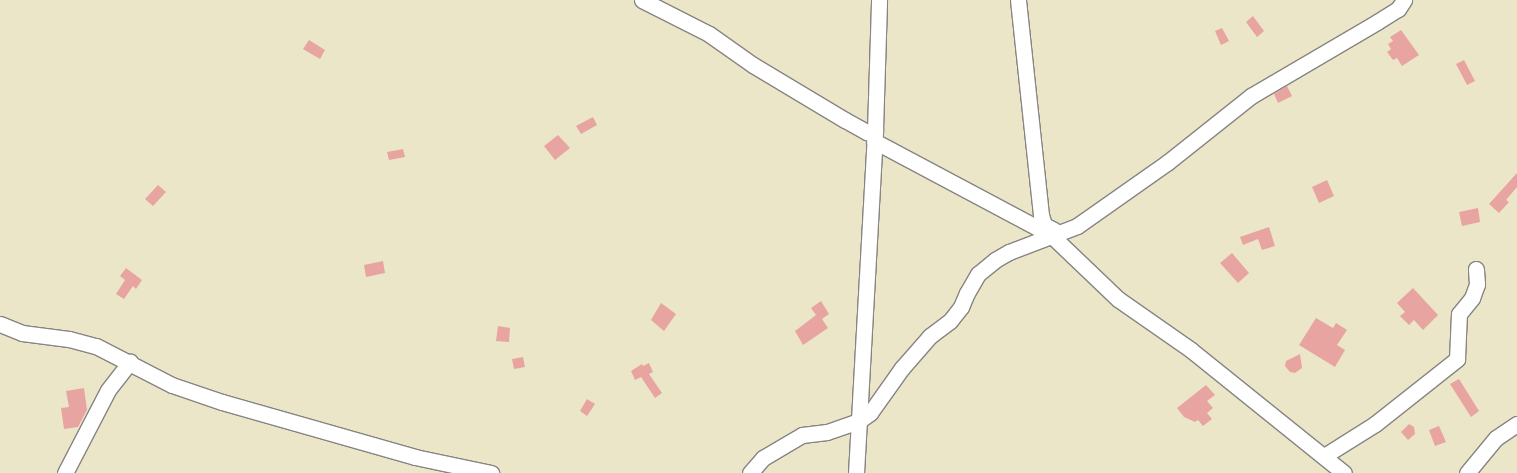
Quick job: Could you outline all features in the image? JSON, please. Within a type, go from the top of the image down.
[{"type":"street","points":[[642,0],[709,34],[753,66],[845,120],[1055,234]]},
{"type":"street","points":[[856,473],[875,135],[879,0]]},
{"type":"street","points":[[1018,0],[1040,215],[1044,225],[1118,299],[1191,350],[1344,473]]},
{"type":"street","points":[[750,473],[763,458],[802,435],[827,432],[859,421],[870,413],[902,368],[930,336],[950,321],[962,307],[967,293],[978,274],[1009,252],[1076,226],[1147,178],[1251,96],[1398,9],[1404,0]]},
{"type":"street","points":[[1324,456],[1375,424],[1457,359],[1459,314],[1472,298],[1477,284],[1476,269]]},
{"type":"street","points":[[0,324],[22,333],[69,339],[96,346],[172,384],[222,402],[415,457],[491,473]]},
{"type":"street","points":[[65,473],[108,390],[130,362]]},
{"type":"street","points":[[1467,473],[1496,438],[1517,424]]},
{"type":"building","points":[[1253,16],[1264,31],[1257,37],[1246,22]]},
{"type":"building","points":[[1222,28],[1229,41],[1221,45],[1215,31]]},
{"type":"building","points":[[1401,30],[1419,55],[1402,66],[1397,58],[1393,60],[1387,52],[1391,49],[1388,44],[1393,41],[1390,37]]},
{"type":"building","points":[[309,40],[325,50],[320,59],[303,49]]},
{"type":"building","points":[[1464,60],[1475,81],[1467,85],[1456,64]]},
{"type":"building","points":[[1287,86],[1292,96],[1278,103],[1274,94]]},
{"type":"building","points":[[593,117],[597,125],[581,134],[576,126]]},
{"type":"building","points":[[558,135],[570,148],[555,160],[544,146]]},
{"type":"building","points":[[403,149],[405,157],[389,160],[387,152]]},
{"type":"building","points":[[1517,173],[1517,187],[1506,200],[1509,202],[1499,213],[1489,204]]},
{"type":"building","points":[[1327,180],[1334,196],[1319,203],[1312,187]]},
{"type":"building","points":[[158,185],[166,192],[153,206],[145,199]]},
{"type":"building","points":[[1478,208],[1480,222],[1462,226],[1459,212]]},
{"type":"building","points":[[1269,227],[1275,246],[1262,250],[1258,239],[1243,245],[1240,237]]},
{"type":"building","points":[[1232,253],[1249,273],[1238,283],[1220,263]]},
{"type":"building","points":[[383,261],[385,273],[366,277],[364,265]]},
{"type":"building","points":[[126,268],[142,280],[136,289],[133,286],[124,299],[116,294],[125,280],[120,276]]},
{"type":"building","points":[[1413,288],[1438,315],[1423,330],[1414,320],[1409,325],[1400,316],[1405,312],[1397,303]]},
{"type":"building","points":[[821,301],[829,314],[822,319],[828,328],[803,345],[795,331],[816,315],[811,308]]},
{"type":"building","points":[[661,303],[676,314],[664,331],[651,320]]},
{"type":"building","points":[[1316,318],[1333,328],[1336,323],[1347,330],[1337,345],[1345,350],[1335,367],[1299,345]]},
{"type":"building","points":[[498,326],[510,328],[509,342],[496,341]]},
{"type":"building","points":[[1300,354],[1302,368],[1295,373],[1290,372],[1285,366],[1286,361]]},
{"type":"building","points":[[523,357],[525,367],[514,369],[512,359]]},
{"type":"building","points":[[649,363],[653,372],[649,374],[662,393],[655,398],[641,377],[635,380],[631,371],[642,364],[643,366]]},
{"type":"building","points":[[1459,379],[1479,411],[1471,417],[1450,384]]},
{"type":"building","points":[[1206,385],[1215,395],[1207,401],[1213,408],[1207,413],[1212,419],[1203,426],[1198,420],[1195,422],[1184,417],[1177,408]]},
{"type":"building","points":[[84,388],[87,410],[78,427],[64,429],[61,408],[69,407],[66,391]]},
{"type":"building","points":[[587,399],[595,404],[587,416],[580,411]]},
{"type":"building","points":[[1409,424],[1414,427],[1415,434],[1408,440],[1401,432]]},
{"type":"building","points":[[1439,426],[1446,442],[1435,446],[1429,430]]}]
